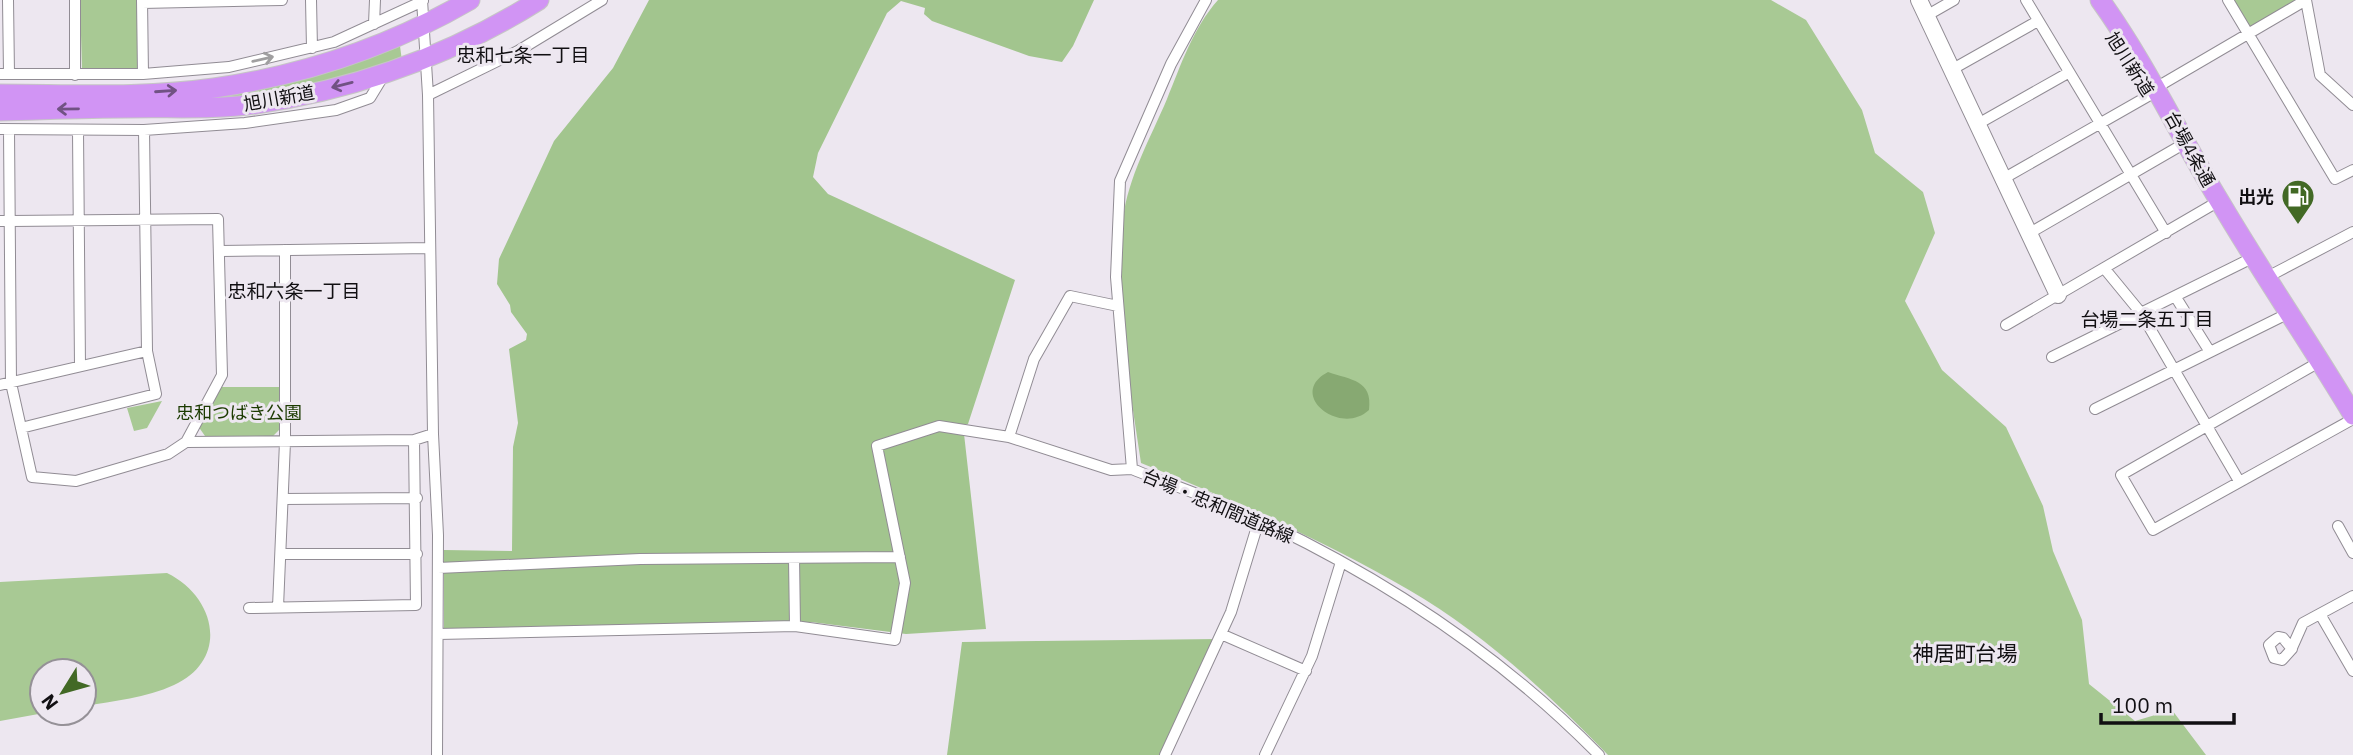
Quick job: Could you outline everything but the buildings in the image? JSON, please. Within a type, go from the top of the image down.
[{"type":"highway","name":"旭川新道","points":[[0,94],[127,94],[212,88],[280,76],[359,52],[423,27],[454,6],[470,0]]},
{"type":"highway","name":"旭川新道","points":[[0,111],[254,104],[384,75],[425,61],[486,32],[538,0]]},
{"type":"highway","name":"旭川新道","points":[[2085,0],[2157,89],[2180,146],[2219,201]]},
{"type":"highway","name":"台場4条通","points":[[2100,0],[2275,273],[2303,319],[2305,333]]},
{"type":"highway","name":"台場4条通","points":[[2112,0],[2219,201],[2287,314],[2305,333],[2353,417]]},
{"type":"street","points":[[8,0],[5,74],[75,75],[143,75],[229,67],[312,48],[374,24],[422,1],[428,95],[433,434],[438,568],[436,755]]},
{"type":"street","points":[[75,0],[75,75]]},
{"type":"street","points":[[143,75],[142,1],[282,0]]},
{"type":"street","points":[[310,0],[312,48]]},
{"type":"street","points":[[374,24],[375,0]]},
{"type":"street","points":[[428,95],[518,51],[602,0]]},
{"type":"street","name":"台場・忠和間道路線","points":[[1206,0],[1171,64],[1120,181],[1116,277],[1132,469],[1259,520],[1415,604],[1481,650],[1558,713],[1599,755]]},
{"type":"street","points":[[1919,0],[2001,180],[2058,295]]},
{"type":"street","points":[[1926,16],[1954,0]]},
{"type":"street","points":[[2026,0],[2166,233]]},
{"type":"street","points":[[2228,0],[2335,179],[2353,170]]},
{"type":"street","points":[[2001,180],[2306,0],[2320,75],[2353,105]]},
{"type":"street","points":[[1951,70],[2038,21]]},
{"type":"street","points":[[1976,125],[2068,73]]},
{"type":"street","points":[[5,221],[218,219],[221,251],[222,375],[186,442],[168,454],[76,481],[32,477],[21,428],[6,384],[5,221],[5,130],[144,130],[246,123],[336,110],[370,97],[384,75]]},
{"type":"street","points":[[21,428],[156,394],[147,351],[144,130]]},
{"type":"street","points":[[78,131],[80,366]]},
{"type":"street","points":[[2028,234],[2131,177],[2180,146]]},
{"type":"street","points":[[2006,325],[2219,201]]},
{"type":"street","points":[[2275,273],[2353,232]]},
{"type":"street","points":[[221,251],[430,248]]},
{"type":"street","points":[[278,607],[284,499],[285,250]]},
{"type":"street","points":[[2052,357],[2254,257]]},
{"type":"street","points":[[2104,268],[2141,313],[2239,481]]},
{"type":"street","points":[[1009,437],[1034,359],[1070,296],[1118,306]]},
{"type":"street","points":[[2175,296],[2210,352]]},
{"type":"street","points":[[2095,409],[2287,314]]},
{"type":"street","points":[[6,384],[147,351]]},
{"type":"street","points":[[2321,361],[2120,475],[2153,530],[2353,417]]},
{"type":"street","points":[[438,634],[795,626],[895,640],[905,583],[877,446],[939,426],[1009,437],[1111,470],[1132,469]]},
{"type":"street","points":[[186,442],[414,440],[433,434]]},
{"type":"street","points":[[249,608],[416,605],[417,498],[414,440]]},
{"type":"street","points":[[284,499],[417,498]]},
{"type":"street","points":[[1165,755],[1231,612],[1259,520]]},
{"type":"street","points":[[2338,526],[2353,552]]},
{"type":"street","points":[[281,554],[416,554]]},
{"type":"street","points":[[438,568],[640,559],[900,557]]},
{"type":"street","points":[[794,558],[795,626]]},
{"type":"street","points":[[1265,755],[1306,671],[1341,562]]},
{"type":"street","points":[[2292,649],[2303,623],[2353,596]]},
{"type":"street","points":[[2320,614],[2353,671]]},
{"type":"street","points":[[1221,634],[1306,671]]},
{"type":"green space","points":[[80,0],[138,0],[139,70],[82,70]]},
{"type":"green space","points":[[1218,0],[1771,0],[1806,20],[1862,110],[1875,153],[1923,192],[1935,233],[1905,301],[1942,370],[2006,427],[2043,506],[2053,551],[2082,620],[2089,684],[2135,721],[2172,710],[2206,755],[1608,755],[1489,645],[1409,590],[1243,506],[1141,463],[1122,311],[1120,280],[1123,219],[1135,173],[1183,60],[1201,22]]},
{"type":"green space","points":[[2233,0],[2298,0],[2252,27],[2247,25]]},
{"type":"green space","points":[[400,46],[402,61],[344,80],[240,101],[129,99],[364,59]]},
{"type":"green space","name":"忠和つばき公園","points":[[220,387],[279,387],[279,430],[273,436],[205,436],[198,426]]},
{"type":"green space","points":[[162,401],[147,428],[134,431],[127,408]]},
{"type":"green space","points":[[167,573],[197,597],[206,612],[210,628],[209,644],[203,660],[192,674],[174,685],[152,693],[98,704],[98,657],[28,657],[28,716],[0,721],[0,582]]},
{"type":"shaded area","points":[[649,0],[1094,0],[1073,46],[1062,62],[1029,56],[932,21],[924,14],[925,8],[901,1],[887,13],[818,153],[813,177],[828,194],[1015,280],[968,424],[963,425],[986,629],[906,634],[811,622],[444,629],[444,550],[512,551],[513,447],[518,423],[509,349],[526,340],[527,334],[511,312],[510,305],[497,284],[499,259],[554,141],[613,68]]},
{"type":"shaded area","points":[[1328,372],[1364,387],[1368,393],[1369,410],[1357,417],[1344,419],[1332,416],[1322,409],[1315,401],[1313,391],[1317,381]]},
{"type":"shaded area","points":[[1219,639],[1165,755],[947,755],[962,642]]},
{"type":"place","name":"出光","points":[[2298,226]]},
{"type":"district","name":"忠和七条一丁目","points":[[523,55]]},
{"type":"district","name":"忠和六条一丁目","points":[[294,291]]},
{"type":"district","name":"台場二条五丁目","points":[[2147,319]]},
{"type":"district","name":"神居町台場","points":[[1965,653]]}]
